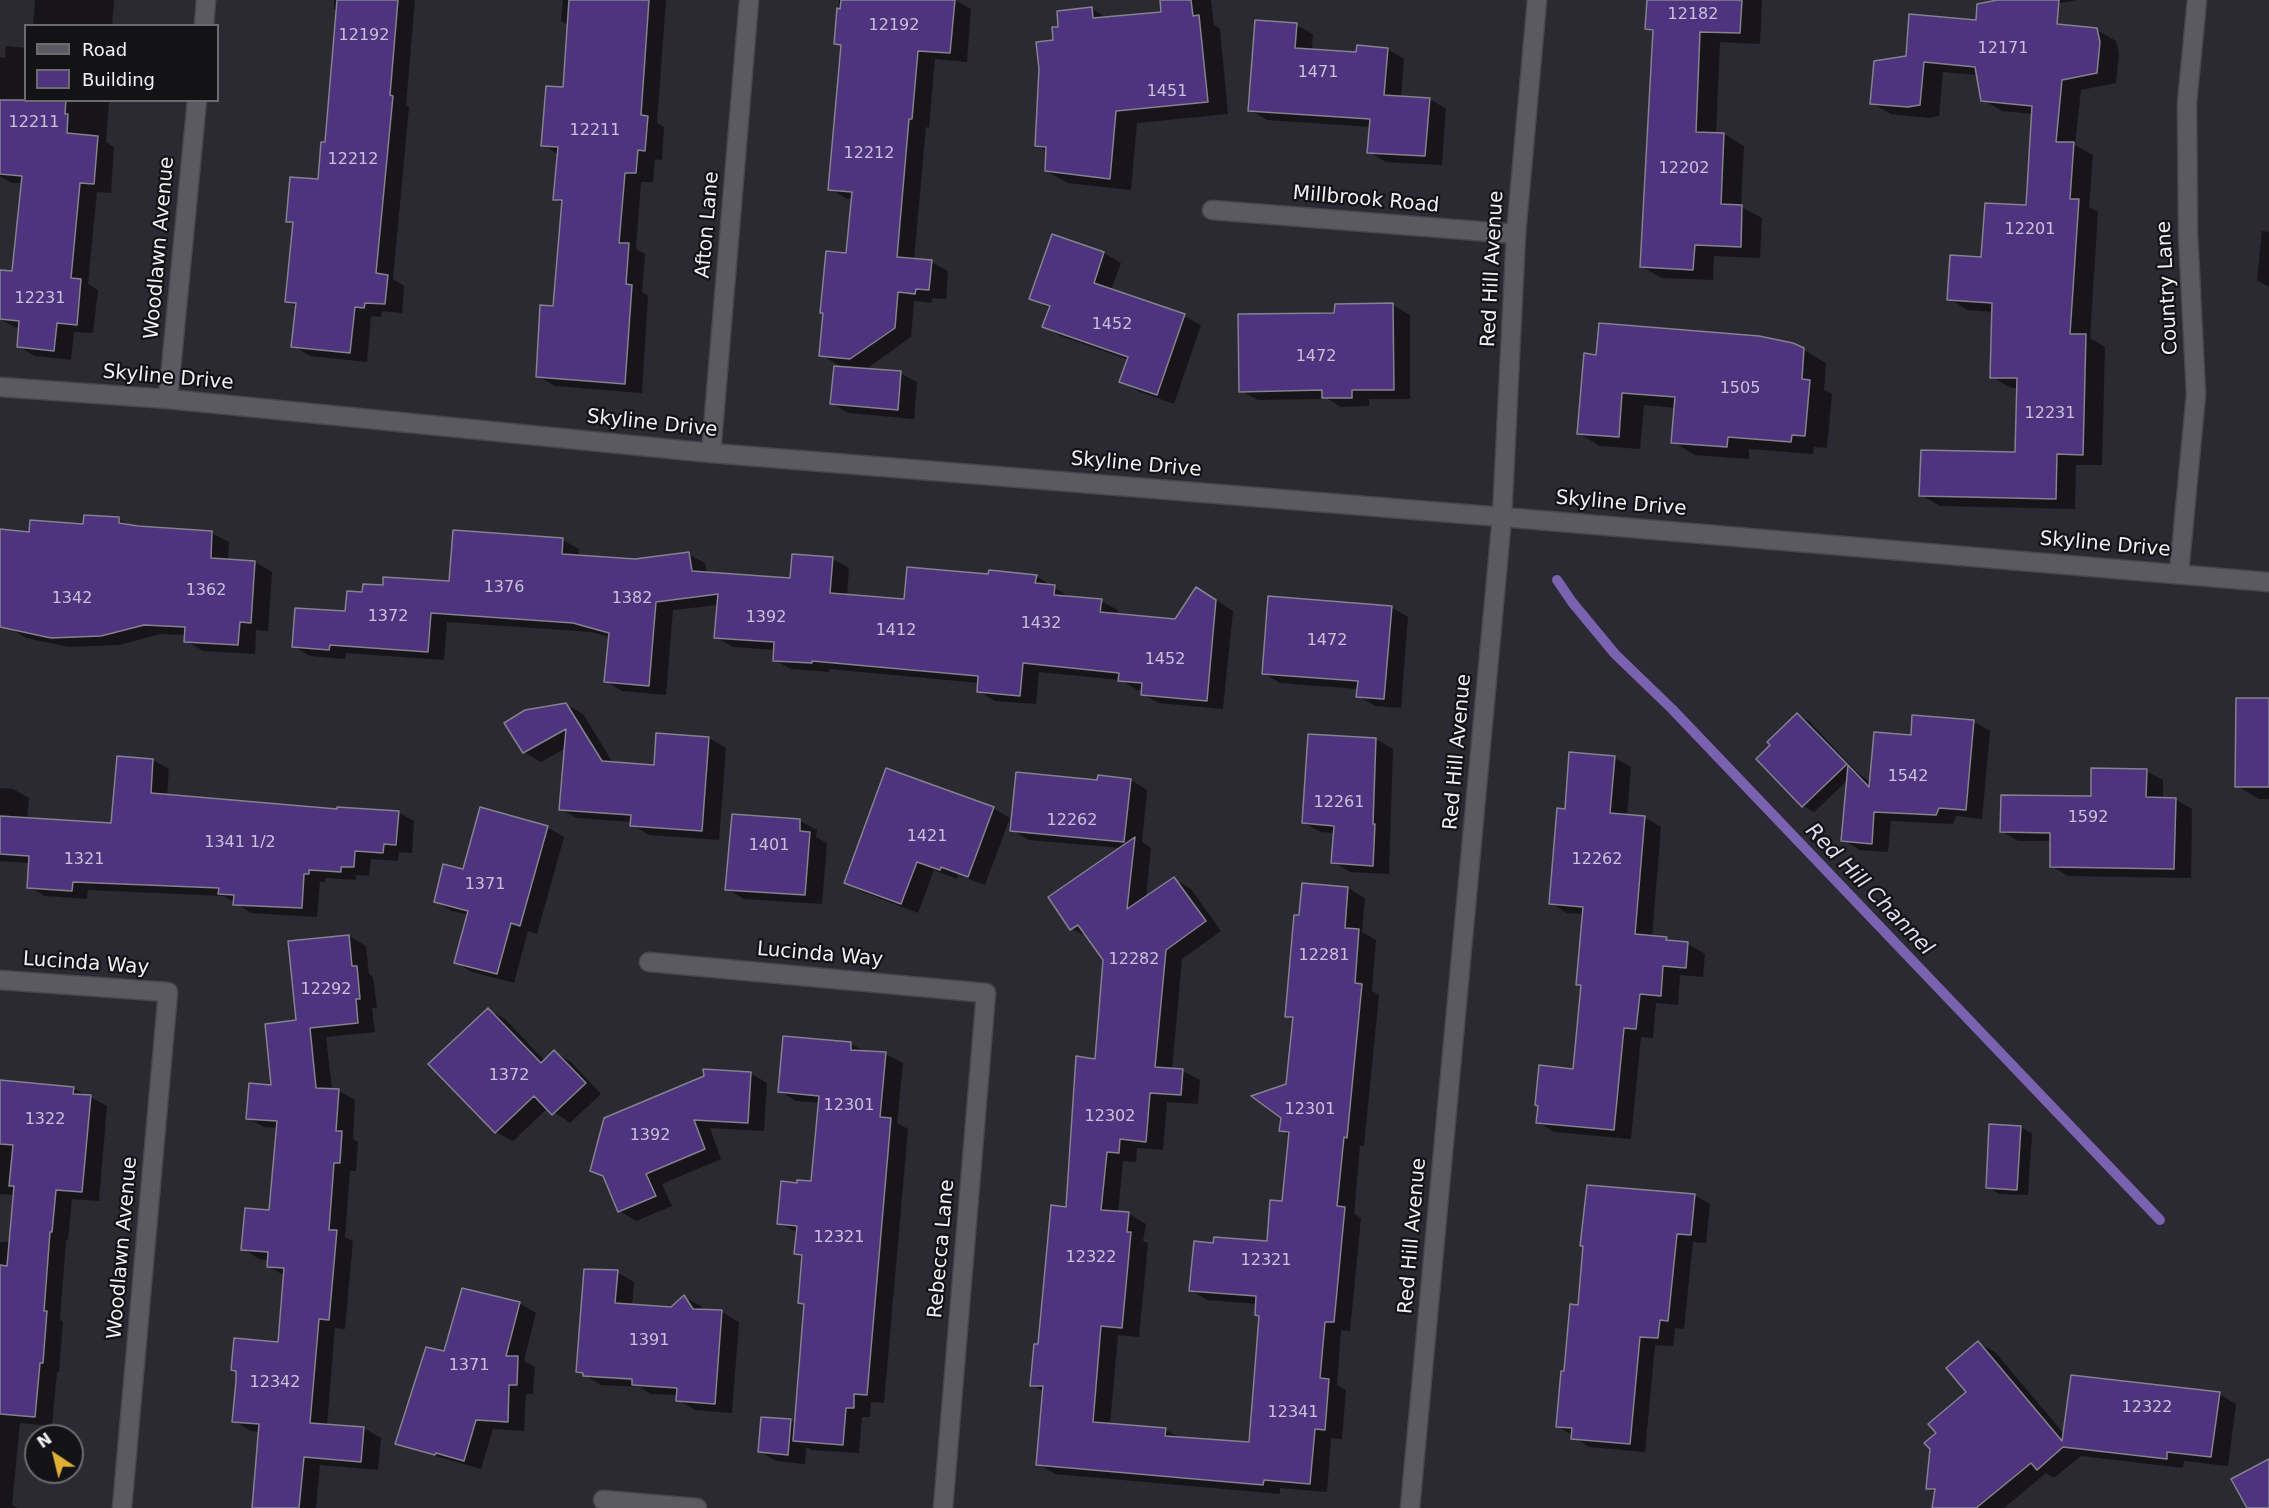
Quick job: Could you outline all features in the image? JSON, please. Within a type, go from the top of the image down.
[{"type":"street","points":[[204,24],[206,0]]},
{"type":"street","name":"Afton Lane","points":[[711,453],[749,0]]},
{"type":"street","name":"Red Hill Avenue","points":[[1410,1508],[1502,517],[1516,234],[1537,0]]},
{"type":"street","name":"Country Lane","points":[[2180,573],[2196,394],[2188,234],[2187,103],[2197,0]]},
{"type":"street","name":"Woodlawn Avenue","points":[[168,399],[197,102]]},
{"type":"street","name":"Millbrook Road","points":[[1212,210],[1516,234]]},
{"type":"street","name":"Skyline Drive","points":[[0,387],[168,399],[711,453],[2269,582]]},
{"type":"street","name":"Lucinda Way","points":[[649,962],[986,993]]},
{"type":"street","name":"Lucinda Way","points":[[0,981],[168,992]]},
{"type":"street","name":"Woodlawn Avenue","points":[[122,1508],[168,992]]},
{"type":"street","name":"Rebecca Lane","points":[[943,1508],[986,993]]},
{"type":"street","points":[[603,1500],[697,1508]]},
{"type":"building","points":[[337,0],[398,0],[390,95],[393,96],[376,273],[388,275],[385,304],[365,303],[364,308],[355,307],[350,353],[291,347],[296,303],[285,302],[293,222],[286,222],[290,177],[318,179],[321,142],[325,142]]},
{"type":"building","points":[[569,0],[649,0],[641,115],[648,116],[645,151],[638,150],[636,173],[625,173],[619,243],[629,243],[626,284],[632,285],[625,384],[536,377],[540,305],[553,306],[562,200],[553,200],[558,147],[541,146],[546,86],[563,87]]},
{"type":"building","points":[[841,0],[955,0],[950,53],[918,51],[912,119],[909,119],[897,257],[932,260],[929,290],[916,289],[915,294],[898,292],[895,328],[850,359],[819,356],[823,313],[820,313],[826,251],[846,253],[852,192],[828,190],[841,45],[834,44],[837,8],[840,9]]},
{"type":"building","points":[[1160,0],[1191,0],[1193,16],[1199,15],[1208,102],[1116,111],[1110,179],[1045,171],[1046,147],[1035,146],[1039,69],[1036,42],[1053,40],[1052,27],[1058,27],[1057,11],[1092,7],[1093,18],[1161,12]]},
{"type":"building","points":[[1647,0],[1742,0],[1740,33],[1700,32],[1696,132],[1724,133],[1721,204],[1742,205],[1741,247],[1695,245],[1693,270],[1640,267],[1653,30],[1645,29]]},
{"type":"building","points":[[1997,0],[2059,0],[2057,24],[2097,28],[2100,42],[2097,73],[2062,80],[2056,142],[2074,142],[2070,199],[2079,199],[2070,334],[2086,334],[2083,455],[2057,454],[2056,499],[1919,496],[1921,450],[2015,452],[2017,378],[1990,378],[1992,303],[1947,300],[1950,255],[1981,257],[1985,203],[2026,205],[2032,106],[1981,101],[1975,67],[1924,62],[1920,105],[1908,107],[1870,104],[1874,61],[1906,56],[1909,14],[1976,20],[1977,4]]},
{"type":"building","points":[[1255,20],[1297,23],[1295,48],[1356,52],[1357,45],[1388,48],[1384,95],[1430,98],[1425,156],[1367,153],[1370,119],[1248,111]]},
{"type":"building","points":[[0,100],[66,102],[67,133],[98,136],[94,184],[80,183],[71,278],[81,279],[77,325],[57,323],[54,351],[17,347],[19,321],[0,319],[0,270],[12,271],[22,176],[0,174]]},
{"type":"building","points":[[1052,234],[1104,252],[1094,283],[1185,314],[1157,395],[1119,382],[1128,357],[1042,327],[1050,306],[1029,299]]},
{"type":"building","points":[[1393,303],[1394,390],[1352,390],[1352,398],[1322,398],[1322,390],[1239,392],[1238,314],[1334,313],[1335,304]]},
{"type":"building","points":[[1599,323],[1759,336],[1793,343],[1804,348],[1802,379],[1810,380],[1805,436],[1792,435],[1791,442],[1728,437],[1727,447],[1671,443],[1675,397],[1622,393],[1619,437],[1577,434],[1584,353],[1596,355]]},
{"type":"building","points":[[834,366],[901,371],[898,410],[830,404]]},
{"type":"building","points":[[84,515],[119,517],[119,523],[138,526],[212,531],[211,558],[255,561],[251,623],[240,622],[238,645],[184,642],[185,627],[144,625],[101,636],[51,638],[0,627],[0,529],[29,532],[30,520],[83,524]]},
{"type":"building","points":[[453,530],[563,538],[562,554],[635,559],[689,552],[692,571],[790,578],[792,554],[833,557],[830,593],[904,599],[907,567],[988,574],[989,570],[1037,575],[1035,583],[1055,585],[1054,595],[1102,599],[1100,612],[1175,619],[1196,587],[1216,600],[1207,701],[1141,695],[1142,683],[1118,681],[1119,673],[1023,663],[1020,696],[977,692],[978,676],[812,661],[812,663],[773,661],[774,642],[714,638],[718,594],[656,602],[649,686],[604,682],[609,633],[573,623],[431,613],[428,652],[330,645],[329,650],[292,647],[295,608],[345,611],[347,591],[362,592],[363,584],[383,585],[383,577],[449,581]]},
{"type":"building","points":[[1268,596],[1392,606],[1384,699],[1356,697],[1358,681],[1262,674]]},
{"type":"building","points":[[2236,698],[2269,698],[2269,787],[2235,787]]},
{"type":"building","points":[[566,703],[602,761],[654,765],[656,733],[709,737],[702,831],[630,826],[631,815],[559,810],[566,729],[523,753],[504,723],[525,710]]},
{"type":"building","points":[[1797,713],[1847,764],[1802,807],[1756,759],[1770,745],[1767,742]]},
{"type":"building","points":[[1912,715],[1974,720],[1966,810],[1939,808],[1936,815],[1874,812],[1872,844],[1841,841],[1848,765],[1869,787],[1874,732],[1911,735]]},
{"type":"building","points":[[1308,734],[1376,738],[1373,866],[1331,863],[1334,826],[1302,823]]},
{"type":"building","points":[[1569,752],[1615,756],[1610,813],[1645,816],[1635,934],[1667,937],[1666,940],[1688,942],[1686,968],[1663,966],[1661,996],[1640,994],[1636,1029],[1624,1028],[1614,1130],[1536,1123],[1538,1106],[1535,1105],[1539,1065],[1573,1069],[1581,985],[1576,985],[1583,907],[1549,904],[1557,808],[1565,809]]},
{"type":"building","points":[[117,756],[153,759],[151,793],[337,809],[337,807],[399,811],[396,845],[384,844],[383,853],[355,851],[354,867],[341,867],[341,872],[309,870],[309,874],[304,874],[302,908],[233,905],[234,895],[218,894],[219,888],[73,882],[72,891],[27,888],[29,856],[0,854],[0,816],[111,823]]},
{"type":"building","points":[[886,768],[994,807],[968,877],[941,867],[940,870],[917,862],[901,904],[844,883]]},
{"type":"building","points":[[2091,768],[2147,769],[2146,797],[2176,798],[2174,869],[2050,867],[2050,833],[2000,832],[2001,795],[2091,796]]},
{"type":"building","points":[[1016,772],[1097,780],[1098,775],[1131,779],[1124,842],[1010,831]]},
{"type":"building","points":[[480,807],[548,826],[520,926],[511,923],[497,974],[454,963],[468,911],[434,902],[443,864],[463,869]]},
{"type":"building","points":[[732,814],[800,819],[800,831],[810,832],[805,895],[725,890]]},
{"type":"building","points":[[1135,837],[1127,909],[1174,877],[1206,921],[1166,950],[1155,1067],[1183,1069],[1181,1095],[1150,1093],[1146,1142],[1120,1139],[1119,1153],[1107,1152],[1101,1210],[1129,1212],[1127,1232],[1131,1232],[1122,1328],[1101,1326],[1093,1422],[1166,1428],[1165,1436],[1249,1442],[1259,1316],[1255,1315],[1256,1296],[1189,1291],[1194,1241],[1213,1243],[1214,1237],[1267,1241],[1270,1200],[1282,1201],[1289,1132],[1279,1131],[1281,1118],[1251,1096],[1286,1084],[1293,1017],[1285,1017],[1294,915],[1299,915],[1302,883],[1348,887],[1345,928],[1359,929],[1355,983],[1362,984],[1347,1138],[1344,1137],[1337,1206],[1345,1207],[1334,1322],[1325,1322],[1320,1378],[1329,1379],[1325,1430],[1315,1429],[1310,1484],[1264,1480],[1263,1485],[1036,1465],[1043,1386],[1030,1386],[1034,1344],[1038,1344],[1051,1205],[1066,1207],[1076,1056],[1095,1059],[1103,960],[1078,925],[1070,930],[1048,897]]},
{"type":"building","points":[[349,935],[352,966],[357,966],[360,999],[356,999],[358,1023],[310,1028],[316,1088],[339,1089],[336,1131],[342,1131],[340,1163],[334,1163],[329,1230],[337,1230],[329,1320],[319,1319],[310,1423],[364,1427],[361,1462],[304,1457],[299,1508],[252,1508],[259,1424],[232,1422],[236,1381],[236,1371],[231,1370],[234,1338],[278,1342],[284,1268],[267,1267],[268,1252],[241,1250],[245,1208],[269,1210],[277,1121],[246,1119],[249,1083],[271,1085],[265,1024],[296,1020],[288,941]]},
{"type":"building","points":[[488,1008],[541,1063],[554,1050],[586,1083],[552,1115],[534,1096],[495,1133],[428,1064]]},
{"type":"building","points":[[783,1036],[851,1042],[851,1050],[886,1052],[880,1117],[891,1118],[867,1395],[854,1394],[854,1408],[846,1408],[843,1445],[793,1441],[804,1304],[798,1303],[802,1255],[794,1254],[797,1226],[777,1224],[781,1181],[797,1183],[797,1180],[811,1181],[819,1096],[778,1092]]},
{"type":"building","points":[[703,1069],[751,1072],[748,1123],[694,1120],[705,1149],[646,1174],[656,1196],[618,1212],[603,1176],[590,1171],[604,1118],[704,1076]]},
{"type":"building","points":[[0,1080],[74,1087],[73,1094],[91,1095],[82,1192],[56,1190],[52,1232],[50,1232],[44,1311],[47,1311],[43,1363],[40,1363],[35,1417],[0,1414],[0,1265],[7,1266],[14,1186],[9,1186],[13,1145],[0,1144]]},
{"type":"building","points":[[1989,1124],[2021,1126],[2017,1190],[1986,1188]]},
{"type":"building","points":[[1587,1185],[1695,1194],[1691,1235],[1677,1234],[1668,1321],[1660,1320],[1658,1338],[1640,1337],[1630,1444],[1571,1439],[1572,1428],[1556,1427],[1570,1304],[1578,1305],[1583,1246],[1580,1246]]},
{"type":"building","points":[[584,1269],[618,1270],[615,1303],[671,1307],[684,1295],[693,1309],[722,1310],[715,1404],[676,1401],[677,1388],[632,1385],[632,1379],[583,1376],[583,1373],[576,1372]]},
{"type":"building","points":[[462,1288],[520,1302],[506,1356],[518,1356],[517,1385],[509,1385],[508,1422],[476,1420],[464,1461],[395,1444],[426,1347],[444,1351]]},
{"type":"building","points":[[1978,1341],[2062,1441],[2071,1375],[2220,1392],[2211,1457],[2167,1452],[2167,1459],[2063,1447],[2037,1470],[2031,1463],[1976,1508],[1932,1508],[1935,1489],[1926,1489],[1930,1449],[1924,1443],[1936,1433],[1928,1424],[1966,1392],[1946,1368]]},
{"type":"building","points":[[761,1417],[791,1419],[788,1455],[758,1452]]},
{"type":"building","points":[[2269,1459],[2269,1508],[2247,1508],[2231,1479]]},
{"type":"waterway","name":"Red Hill Channel","points":[[1557,580],[1615,654],[1672,709],[2160,1220]]}]
